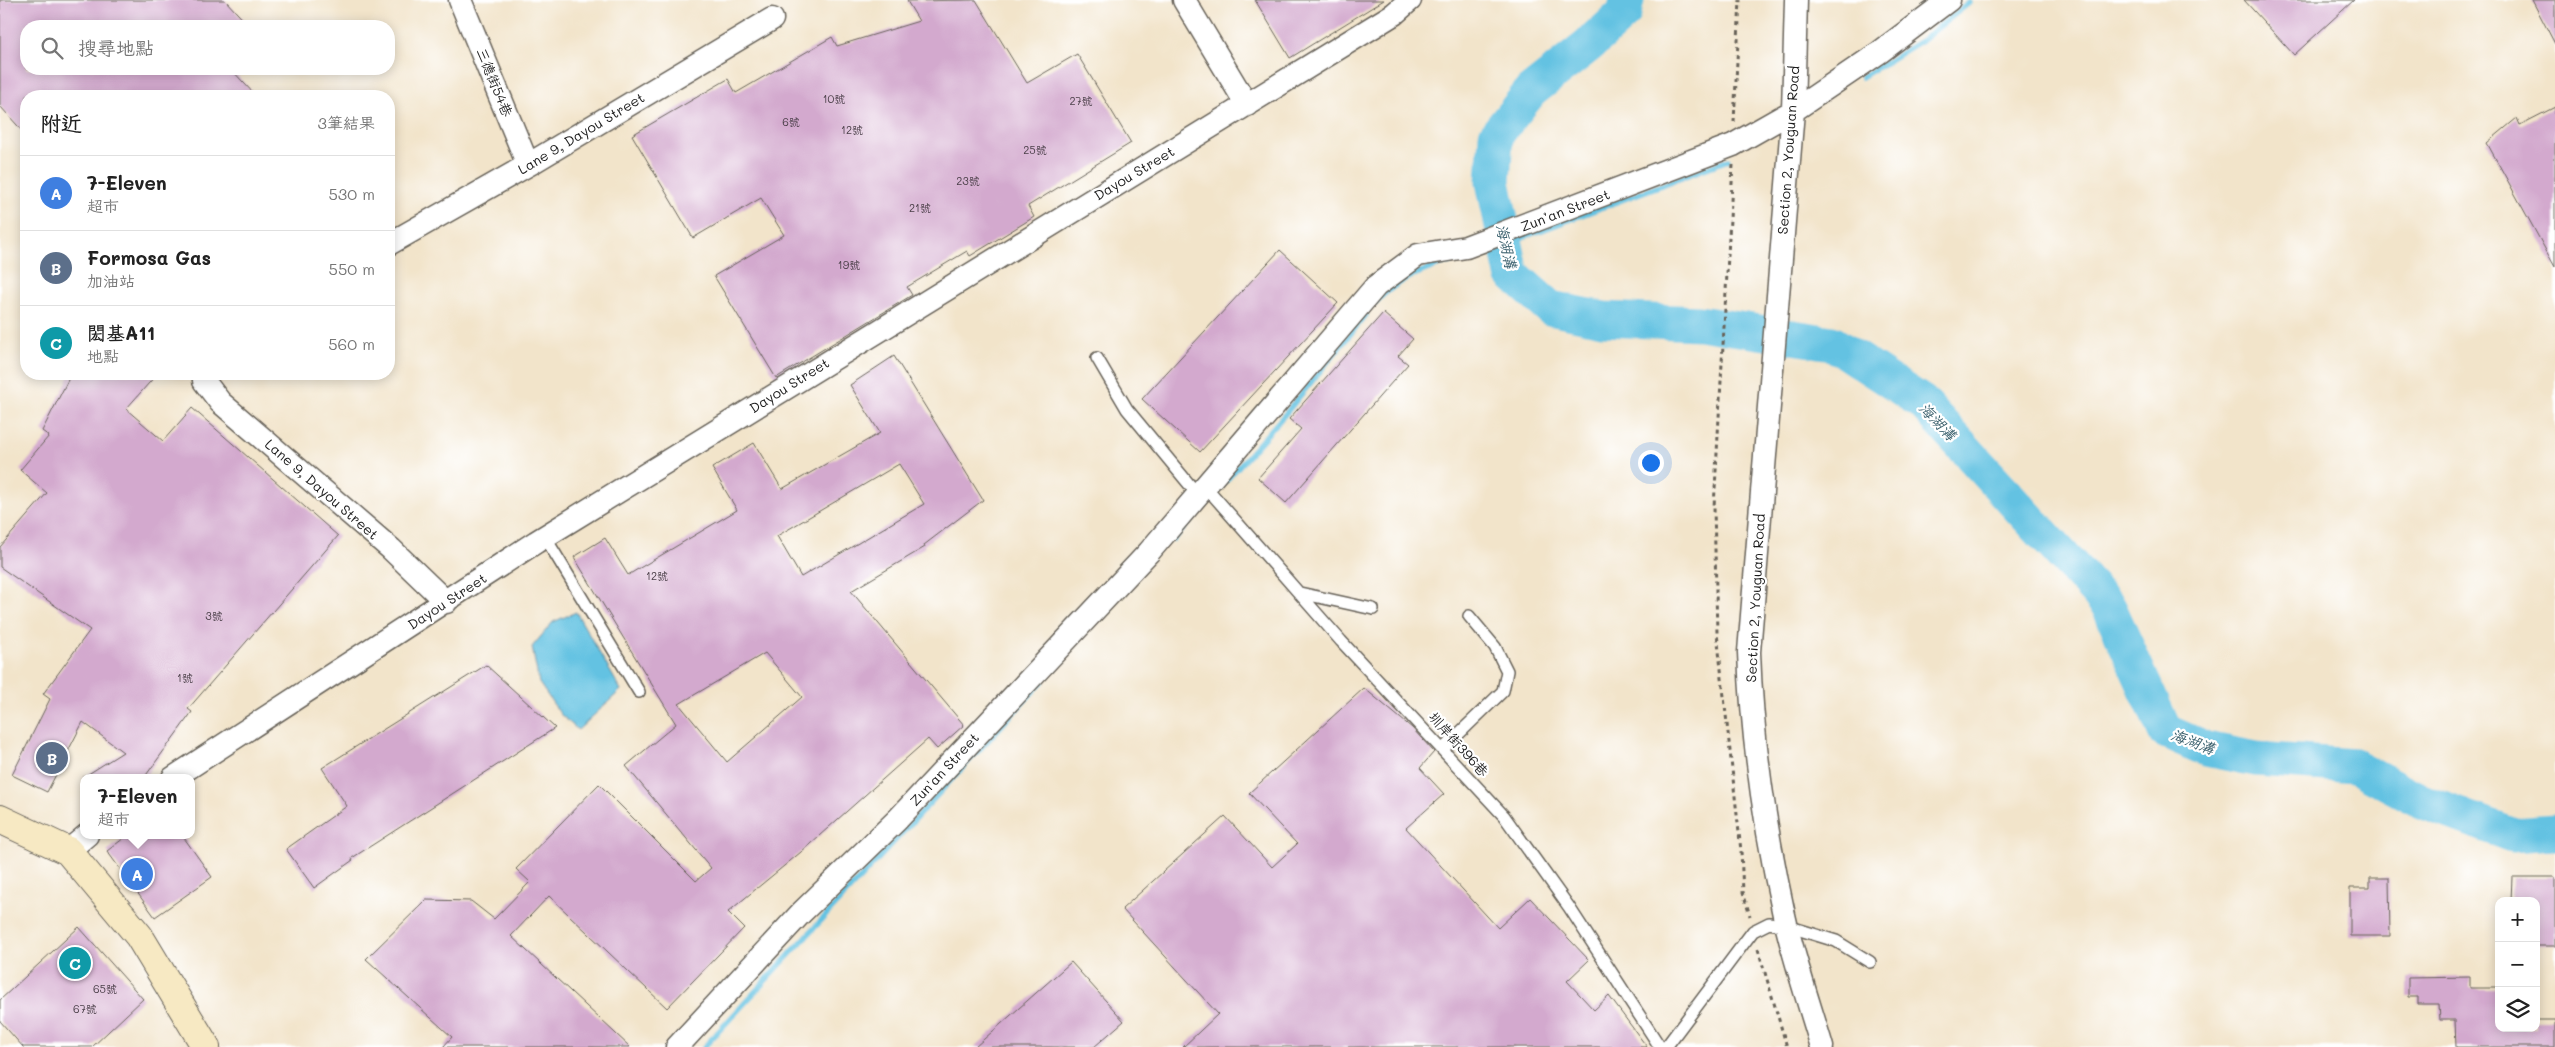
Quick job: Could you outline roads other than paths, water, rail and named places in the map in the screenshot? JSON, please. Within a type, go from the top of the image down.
[{"type":"main road","points":[[0,819],[77,843],[139,936],[206,1047]]},
{"type":"street","name":"三德街54巷","points":[[460,0],[528,165]]},
{"type":"street","points":[[1184,0],[1247,105]]},
{"type":"street","name":"Dayou Street","points":[[179,774],[545,536],[1394,14],[1410,0]]},
{"type":"street","name":"Section 2, Youguan Road","points":[[1796,0],[1793,111],[1749,652],[1751,707],[1756,760],[1787,926],[1822,1047]]},
{"type":"street","name":"Zun’an Street","points":[[1203,489],[1376,286],[1418,255],[1466,247],[1537,222],[1733,145],[1793,111],[1880,52],[1949,0]]},
{"type":"street","name":"Lane 9, Dayou Street","points":[[395,241],[528,165],[772,19]]},
{"type":"street","name":"Lane 9, Dayou Street","points":[[204,380],[220,402],[391,549],[446,602]]},
{"type":"street","name":"Zun'an Street","points":[[677,1047],[802,912],[897,820],[1149,552],[1203,489]]},
{"type":"lane","name":"圳岸街396巷","points":[[1097,358],[1127,409],[1203,489],[1222,506],[1504,816],[1569,907],[1660,1047]]},
{"type":"lane","points":[[545,536],[639,692]]},
{"type":"lane","points":[[1300,593],[1374,609]]},
{"type":"lane","points":[[1443,749],[1503,691],[1507,671],[1495,647],[1469,616]]},
{"type":"lane","points":[[1666,1047],[1754,931],[1769,923],[1787,926],[1836,940],[1870,962]]},
{"type":"water","points":[[576,612],[621,690],[578,730],[561,715],[539,683],[532,647],[553,622]]},
{"type":"waterway","name":"海湖溝","points":[[1627,0],[1624,13],[1588,46],[1531,91],[1496,135],[1493,182],[1512,274],[1550,308],[1603,319],[1699,323],[1832,343],[1922,402],[2108,605],[2165,731],[2206,749],[2256,759],[2355,766],[2421,801],[2513,835],[2555,832]]},
{"type":"waterway","points":[[1862,77],[1921,41],[1969,3]]},
{"type":"waterway","points":[[1486,251],[1728,160]]},
{"type":"waterway","points":[[1375,303],[1393,287],[1414,275],[1458,259]]},
{"type":"waterway","points":[[1174,539],[1286,413],[1366,315]]},
{"type":"waterway","points":[[704,1047],[1042,682]]},
{"type":"place","name":"Formosa Gas","points":[[52,758]]},
{"type":"place","name":"7-Eleven","points":[[137,874]]},
{"type":"place","name":"閎基A11","points":[[75,963]]}]
